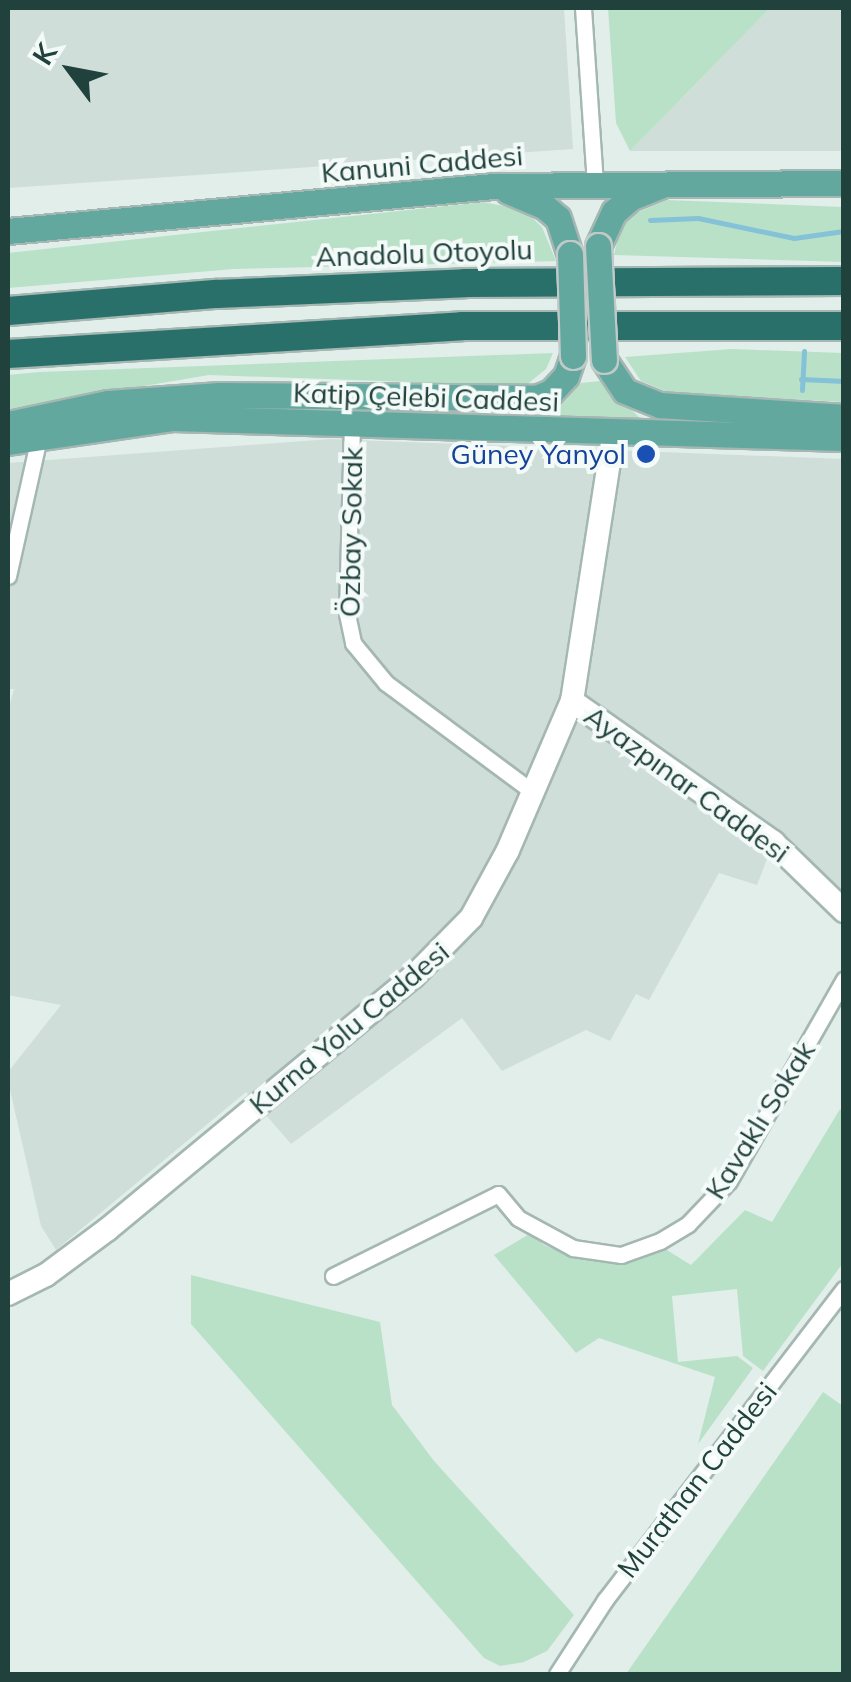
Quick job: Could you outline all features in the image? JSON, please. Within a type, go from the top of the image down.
[{"type":"highway","name":"Anadolu Otoyolu","points":[[8,311],[218,294],[464,283],[844,281]]},
{"type":"highway","points":[[8,354],[462,326],[844,326]]},
{"type":"main road","name":"Kanuni Caddesi","points":[[8,231],[494,186],[674,181],[844,183]]},
{"type":"main road","points":[[674,181],[630,198],[614,212],[598,246],[604,360],[625,391],[660,404],[844,417]]},
{"type":"main road","points":[[8,424],[108,404],[220,395],[536,398],[552,392],[566,376],[574,356],[570,254],[558,218],[527,197],[494,186]]},
{"type":"main road","name":"Katip Çelebi Caddesi","points":[[8,442],[173,418],[844,438]]},
{"type":"street","points":[[583,8],[596,183]]},
{"type":"street","name":"Özbay Sokak","points":[[352,424],[346,614],[353,644],[386,683],[534,792]]},
{"type":"street","name":"Kurna Yolu Caddesi","points":[[8,1294],[46,1275],[108,1229],[455,938],[486,897],[572,701],[612,434]]},
{"type":"street","points":[[8,576],[39,437]]},
{"type":"street","name":"Ayazpınar Caddesi","points":[[572,701],[774,842],[844,910]]},
{"type":"street","name":"Kavaklı Sokak","points":[[333,1276],[498,1194],[518,1218],[542,1236],[573,1248],[621,1255],[660,1242],[688,1224],[729,1182],[844,980]]},
{"type":"street","name":"Murathan Caddesi","points":[[557,1674],[605,1600],[844,1289]]},
{"type":"shaded area","points":[[8,8],[564,8],[573,149],[8,188]]},
{"type":"shaded area","points":[[770,8],[843,8],[843,151],[630,151]]},
{"type":"shaded area","points":[[330,439],[843,459],[843,904],[776,836],[757,885],[719,873],[649,1000],[636,994],[610,1041],[586,1030],[502,1071],[462,1018],[291,1144],[246,1092],[56,1250],[41,1226],[8,1081],[8,1072],[61,1005],[8,995],[8,711],[14,689],[8,689],[8,463]]},
{"type":"green space","points":[[608,8],[770,8],[630,151],[616,123]]},
{"type":"green space","points":[[667,200],[843,207],[843,262],[614,255],[622,219]]},
{"type":"green space","points":[[483,202],[524,210],[542,227],[556,261],[234,269],[8,288],[8,253]]},
{"type":"green space","points":[[732,349],[843,353],[843,402],[670,393],[641,381],[625,357]]},
{"type":"green space","points":[[553,353],[546,369],[525,386],[209,375],[8,409],[8,375]]},
{"type":"green space","points":[[601,381],[640,418],[552,415],[581,383]]},
{"type":"green space","points":[[840,1109],[843,1263],[763,1371],[743,1356],[737,1289],[672,1296],[678,1362],[737,1356],[753,1368],[698,1444],[715,1377],[599,1338],[576,1353],[494,1255],[531,1233],[544,1245],[571,1256],[606,1262],[637,1259],[662,1247],[691,1265],[745,1210],[772,1222]]},
{"type":"green space","points":[[191,1275],[380,1322],[392,1405],[434,1461],[574,1615],[547,1651],[524,1662],[500,1666],[484,1658],[191,1324]]},
{"type":"green space","points":[[823,1392],[843,1406],[843,1674],[626,1674]]},
{"type":"waterway","points":[[650,220],[698,218],[794,238],[844,231]]},
{"type":"waterway","points":[[802,390],[804,351]]},
{"type":"waterway","points":[[801,379],[844,381]]},
{"type":"place","name":"Güney Yanyol","points":[[646,454]]}]
